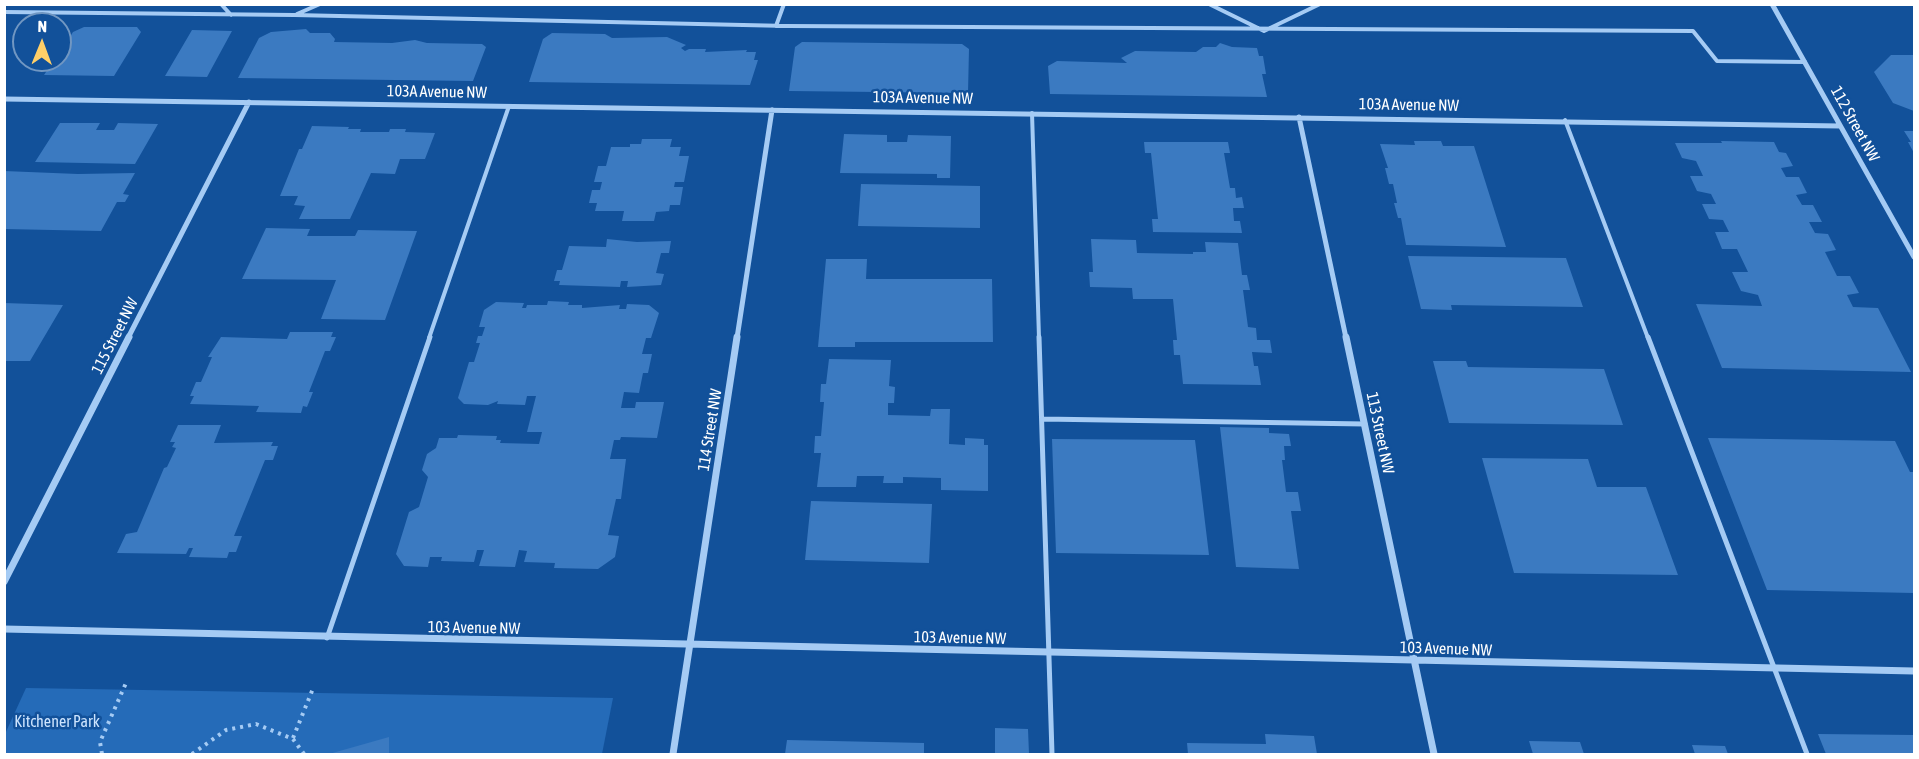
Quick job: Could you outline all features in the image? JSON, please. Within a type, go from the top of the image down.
[{"type":"street","name":"112 Street NW","points":[[1772,4],[1914,257]]},
{"type":"street","name":"103A Avenue NW","points":[[4,99],[1565,120],[1840,126]]},
{"type":"street","name":"115 Street NW","points":[[4,582],[249,102]]},
{"type":"street","name":"114 Street NW","points":[[673,754],[772,110]]},
{"type":"street","name":"113 Street NW","points":[[1299,117],[1434,754]]},
{"type":"street","name":"103 Avenue NW","points":[[4,628],[327,638],[1775,670],[1914,670]]},
{"type":"lane","points":[[221,4],[231,15]]},
{"type":"lane","points":[[294,15],[320,4]]},
{"type":"lane","points":[[776,26],[784,4]]},
{"type":"lane","points":[[1209,4],[1264,31]]},
{"type":"lane","points":[[1264,31],[1320,4]]},
{"type":"lane","points":[[4,12],[294,15],[776,26],[1264,31],[1693,32],[1718,61],[1805,62]]},
{"type":"lane","points":[[327,638],[509,106]]},
{"type":"lane","points":[[1032,113],[1052,754]]},
{"type":"lane","points":[[1565,120],[1807,754]]},
{"type":"lane","points":[[1042,419],[1365,424]]},
{"type":"path","points":[[102,754],[100,742],[106,723],[126,683]]},
{"type":"path","points":[[293,739],[314,686]]},
{"type":"path","points":[[192,754],[212,739],[241,726],[256,724],[293,739],[304,754]]},
{"type":"green space","name":"Kitchener Park","points":[[26,688],[613,698],[602,754],[5,754],[5,734]]},
{"type":"building","points":[[84,27],[137,27],[141,32],[114,76],[44,75],[46,72],[72,72],[73,32]]},
{"type":"building","points":[[306,29],[310,33],[330,33],[335,39],[334,42],[392,43],[415,40],[427,43],[482,44],[486,47],[473,81],[238,78],[259,38],[271,32]]},
{"type":"building","points":[[192,30],[232,31],[207,77],[165,76]]},
{"type":"building","points":[[552,33],[605,34],[612,38],[667,37],[686,45],[681,48],[685,51],[689,49],[706,49],[705,52],[747,50],[746,52],[756,52],[754,60],[758,60],[750,85],[529,82],[543,39]]},
{"type":"building","points":[[802,42],[962,44],[969,49],[968,93],[789,91],[795,47]]},
{"type":"building","points":[[1220,43],[1232,47],[1257,48],[1259,56],[1263,56],[1266,74],[1262,74],[1267,97],[1050,94],[1048,66],[1057,61],[1127,63],[1121,58],[1135,51],[1196,52],[1203,47],[1216,47]]},
{"type":"building","points":[[1891,55],[1914,55],[1914,111],[1893,103],[1874,72]]},
{"type":"building","points":[[60,123],[100,123],[96,130],[114,130],[118,123],[158,124],[135,164],[35,162]]},
{"type":"building","points":[[312,126],[349,127],[348,129],[361,129],[360,132],[389,132],[390,129],[406,129],[405,132],[435,133],[425,159],[400,159],[395,174],[371,173],[350,219],[299,219],[305,206],[294,205],[298,196],[280,196],[299,149],[302,149]]},
{"type":"building","points":[[1904,131],[1914,131],[1914,153],[1908,142],[1911,142]]},
{"type":"building","points":[[844,134],[887,135],[887,142],[907,142],[908,135],[951,136],[950,178],[937,178],[937,174],[840,173]]},
{"type":"building","points":[[642,139],[672,139],[670,147],[681,147],[679,156],[689,156],[684,182],[675,182],[674,187],[683,187],[680,205],[670,205],[669,211],[656,212],[654,221],[622,221],[624,211],[595,211],[597,203],[589,203],[592,190],[600,190],[602,182],[594,182],[598,166],[606,166],[611,147],[630,147],[630,144],[641,144]]},
{"type":"building","points":[[1414,141],[1441,141],[1443,146],[1474,146],[1506,247],[1406,245],[1401,218],[1398,218],[1394,203],[1397,203],[1393,184],[1389,184],[1385,168],[1388,168],[1380,144],[1415,145]]},
{"type":"building","points":[[1721,141],[1774,142],[1779,152],[1786,153],[1793,166],[1781,168],[1786,177],[1799,177],[1807,193],[1796,195],[1802,205],[1813,205],[1822,222],[1809,222],[1815,233],[1828,234],[1836,250],[1825,252],[1837,276],[1850,276],[1859,293],[1847,295],[1853,307],[1878,308],[1911,372],[1722,368],[1696,304],[1762,306],[1758,295],[1741,291],[1732,272],[1748,272],[1737,249],[1722,249],[1715,232],[1729,232],[1723,220],[1709,219],[1702,204],[1716,204],[1711,194],[1697,191],[1690,176],[1703,176],[1696,161],[1682,158],[1675,143],[1722,143]]},
{"type":"building","points":[[1144,142],[1228,142],[1230,153],[1224,153],[1230,188],[1235,188],[1236,198],[1242,197],[1244,208],[1233,208],[1234,221],[1240,221],[1242,233],[1153,232],[1152,219],[1158,219],[1151,153],[1145,153]]},
{"type":"building","points":[[4,171],[78,174],[135,173],[123,194],[129,195],[125,202],[117,202],[101,231],[4,229]]},
{"type":"building","points":[[861,184],[980,186],[980,228],[858,226]]},
{"type":"building","points":[[266,228],[310,229],[307,236],[355,236],[358,230],[417,231],[385,320],[321,319],[336,280],[242,279]]},
{"type":"building","points":[[607,239],[637,242],[671,241],[669,253],[661,253],[656,273],[664,274],[661,285],[627,287],[628,281],[621,281],[620,287],[559,285],[560,281],[554,281],[557,270],[562,270],[569,246],[606,247]]},
{"type":"building","points":[[1091,239],[1136,240],[1137,253],[1193,254],[1193,252],[1206,252],[1205,242],[1238,243],[1242,275],[1247,275],[1250,290],[1243,290],[1248,327],[1256,328],[1257,340],[1270,340],[1272,353],[1252,352],[1254,366],[1258,366],[1261,385],[1183,384],[1180,355],[1174,355],[1173,340],[1177,340],[1173,299],[1133,299],[1132,288],[1090,287],[1089,272],[1093,272]]},
{"type":"building","points":[[1408,256],[1566,258],[1583,307],[1451,305],[1452,310],[1421,309]]},
{"type":"building","points":[[826,259],[867,259],[866,279],[992,279],[993,342],[855,342],[855,347],[818,347]]},
{"type":"building","points":[[548,301],[569,302],[568,305],[582,305],[582,308],[620,305],[619,309],[626,309],[627,304],[649,305],[659,313],[651,338],[646,338],[642,354],[652,354],[648,373],[643,373],[639,393],[624,392],[621,408],[635,408],[636,402],[664,402],[657,438],[621,437],[620,440],[614,440],[610,459],[626,459],[621,499],[616,499],[608,535],[619,536],[615,557],[598,569],[554,568],[555,563],[524,562],[527,551],[519,550],[515,567],[479,566],[484,550],[477,550],[474,562],[441,561],[442,557],[430,557],[428,567],[404,566],[396,554],[409,512],[419,507],[428,477],[422,470],[427,454],[436,448],[439,438],[457,438],[458,435],[497,436],[496,440],[501,440],[500,443],[539,444],[542,432],[527,432],[536,396],[527,396],[525,405],[497,404],[498,401],[488,405],[464,404],[458,398],[469,362],[474,362],[480,343],[476,343],[478,336],[482,336],[485,327],[479,327],[484,310],[496,302],[524,303],[522,308],[526,308],[527,305],[547,305]]},
{"type":"building","points":[[4,303],[63,305],[30,361],[4,361]]},
{"type":"building","points":[[290,332],[333,332],[331,337],[336,337],[330,351],[325,351],[309,392],[313,392],[307,407],[303,406],[301,413],[256,412],[259,406],[190,404],[194,396],[190,396],[196,382],[201,382],[212,357],[208,357],[221,337],[287,339]]},
{"type":"building","points":[[829,359],[891,360],[889,386],[895,387],[894,403],[888,403],[888,415],[930,416],[931,409],[950,409],[949,444],[965,445],[965,438],[984,439],[984,445],[988,445],[988,491],[941,490],[941,478],[903,477],[903,483],[883,483],[884,476],[857,476],[856,487],[817,487],[821,453],[814,453],[815,436],[821,436],[824,402],[820,402],[821,384],[826,384]]},
{"type":"building","points":[[1433,361],[1466,361],[1468,367],[1604,369],[1623,425],[1449,423]]},
{"type":"building","points":[[178,425],[221,425],[214,443],[273,442],[271,446],[278,446],[273,460],[265,460],[234,536],[242,536],[236,552],[229,552],[227,558],[189,557],[193,548],[189,548],[186,554],[117,553],[126,534],[137,532],[164,468],[167,467],[176,448],[172,447],[175,442],[170,442]]},
{"type":"building","points":[[1220,427],[1269,428],[1269,433],[1289,434],[1291,446],[1284,446],[1285,460],[1282,460],[1286,492],[1298,492],[1301,511],[1291,511],[1299,569],[1236,567]]},
{"type":"building","points":[[1708,438],[1895,441],[1910,472],[1914,472],[1914,593],[1767,590]]},
{"type":"building","points":[[1052,439],[1195,440],[1209,555],[1056,553]]},
{"type":"building","points":[[1482,458],[1588,459],[1597,487],[1646,487],[1678,575],[1514,573]]},
{"type":"building","points":[[811,501],[932,504],[929,563],[805,560]]},
{"type":"building","points":[[995,728],[1028,729],[1029,754],[995,754]]},
{"type":"building","points":[[1265,734],[1314,736],[1317,754],[1188,754],[1187,743],[1266,744]]},
{"type":"building","points":[[1818,734],[1914,735],[1914,754],[1826,754]]},
{"type":"building","points":[[389,737],[389,754],[329,754]]},
{"type":"building","points":[[787,740],[924,743],[924,754],[785,754]]},
{"type":"building","points":[[1529,741],[1580,742],[1584,754],[1533,754]]},
{"type":"building","points":[[1692,745],[1725,746],[1728,754],[1695,754]]}]
